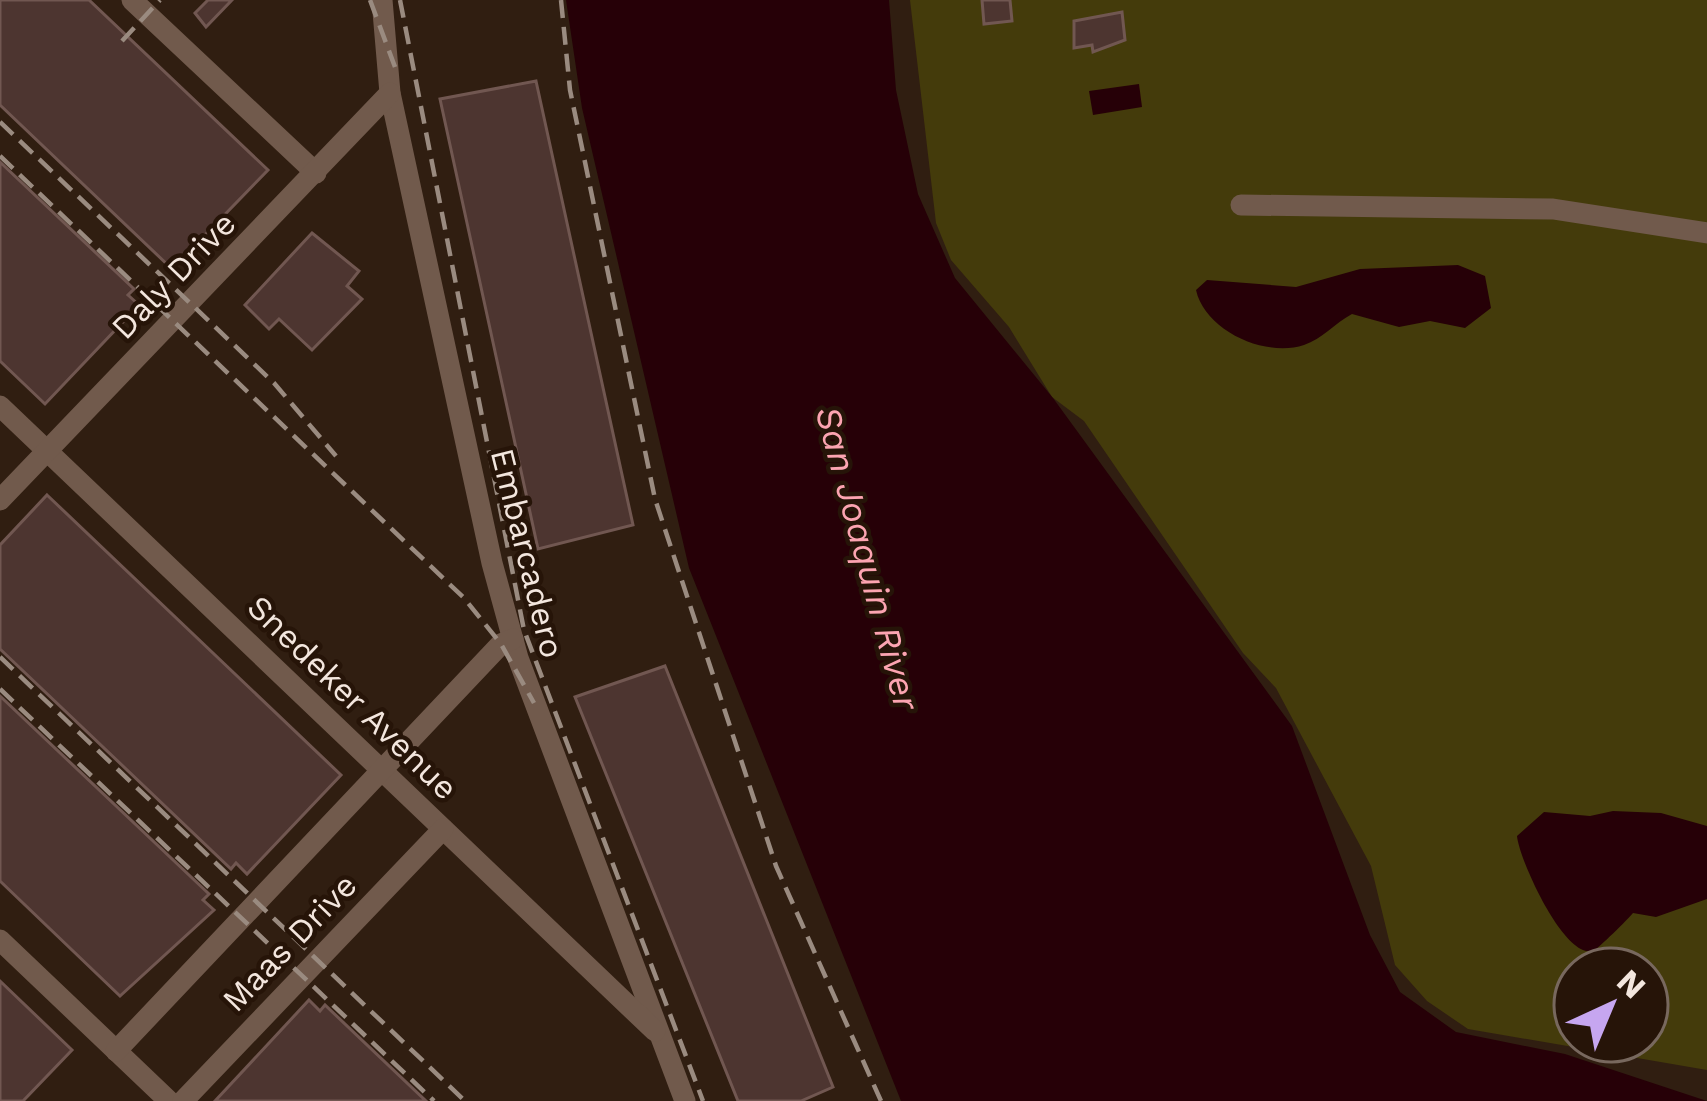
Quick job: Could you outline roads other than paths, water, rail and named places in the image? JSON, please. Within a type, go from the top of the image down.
[{"type":"street","points":[[132,0],[316,172]]},
{"type":"street","name":"Embarcadero","points":[[382,0],[390,93],[513,639],[549,748],[685,1101]]},
{"type":"street","name":"Daly Drive","points":[[0,500],[390,93]]},
{"type":"street","points":[[1241,206],[1552,209],[1707,233]]},
{"type":"street","name":"Snedeker Avenue","points":[[0,406],[661,1037]]},
{"type":"street","points":[[116,1051],[501,644],[513,639]]},
{"type":"street","name":"Maas Drive","points":[[183,1101],[443,829]]},
{"type":"street","points":[[0,940],[169,1101]]},
{"type":"water","name":"San Joaquin River","points":[[566,0],[889,0],[896,90],[918,194],[955,278],[1053,398],[1292,726],[1370,935],[1400,992],[1456,1032],[1551,1051],[1551,1065],[1598,1065],[1707,1101],[901,1101],[689,568],[582,108]]},
{"type":"water","points":[[1139,84],[1142,107],[1093,115],[1089,91]]},
{"type":"water","points":[[1458,265],[1485,276],[1491,308],[1465,328],[1430,321],[1399,327],[1352,314],[1311,342],[1289,348],[1256,344],[1224,329],[1211,318],[1196,290],[1207,280],[1296,287],[1360,269]]},
{"type":"water","points":[[1613,811],[1661,813],[1707,826],[1707,899],[1656,917],[1633,913],[1600,945],[1576,945],[1545,905],[1517,836],[1544,812],[1590,816]]},
{"type":"railway","points":[[122,41],[160,0]]},
{"type":"railway","points":[[370,0],[395,67]]},
{"type":"railway","points":[[400,0],[524,630],[703,1101]]},
{"type":"railway","points":[[561,0],[570,90],[655,499],[776,866],[881,1101]]},
{"type":"railway","points":[[0,122],[274,383],[336,456]]},
{"type":"railway","points":[[0,156],[464,598],[501,644],[534,703]]},
{"type":"railway","points":[[0,657],[465,1101]]},
{"type":"railway","points":[[0,689],[434,1101]]}]
